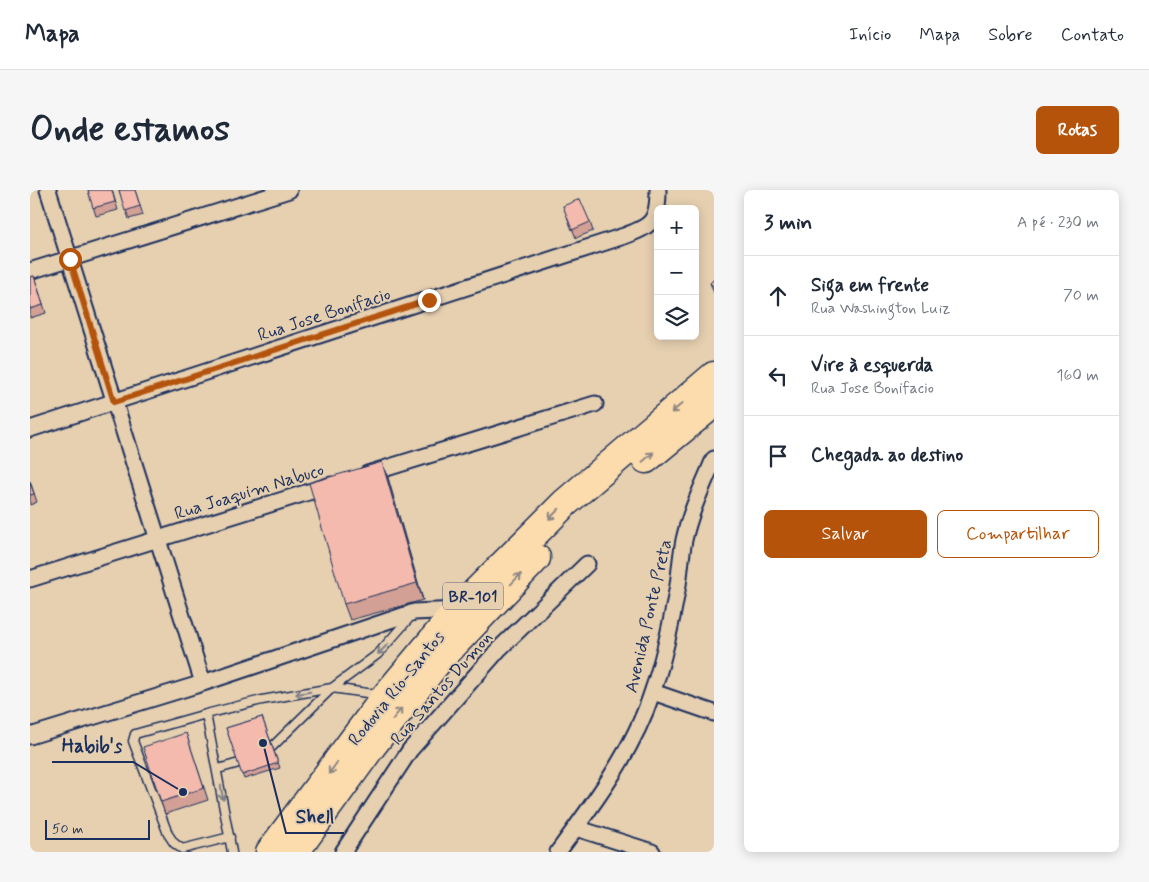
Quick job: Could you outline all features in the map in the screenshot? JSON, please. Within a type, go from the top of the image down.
[{"type":"highway","name":"Rodovia Rio-Santos","points":[[270,852],[386,696],[458,610],[566,503],[714,376]]},
{"type":"highway","name":"Rodovia Rio-Santos","points":[[295,852],[371,747],[438,661],[564,530],[714,403]]},
{"type":"street","points":[[48,190],[203,683]]},
{"type":"street","points":[[30,271],[289,190]]},
{"type":"street","name":"Rua Jose Bonifacio","points":[[30,429],[624,236],[648,226],[654,218],[657,210],[658,190]]},
{"type":"street","name":"Rua Joaquim Nabuco","points":[[30,579],[595,404]]},
{"type":"street","name":"Avenida Ponte Preta","points":[[558,852],[621,762],[653,692],[678,587],[684,541],[692,511],[714,458]]},
{"type":"street","name":"Rua Santos Dumon","points":[[343,852],[410,750],[499,648],[587,564]]},
{"type":"street","points":[[30,736],[203,683],[414,612],[458,610]]},
{"type":"street","points":[[653,692],[714,713]]},
{"type":"street","points":[[576,828],[652,852]]},
{"type":"lane","points":[[272,747],[332,688],[378,654],[396,636],[414,612]]},
{"type":"lane","points":[[230,837],[182,849],[174,843],[168,834],[132,742],[135,734],[262,700],[332,688],[386,696]]},
{"type":"lane","points":[[206,714],[218,769],[232,852]]},
{"type":"lane","points":[[218,769],[239,763]]},
{"type":"building","points":[[88,190],[112,190],[115,202],[93,208]]},
{"type":"building","points":[[119,190],[135,190],[140,206],[125,211]]},
{"type":"building","points":[[580,199],[590,222],[572,230],[563,206]]},
{"type":"building","points":[[34,276],[43,305],[30,309],[30,277]]},
{"type":"building","points":[[714,279],[714,287],[710,283]]},
{"type":"building","points":[[382,462],[417,583],[344,604],[309,483]]},
{"type":"building","points":[[30,482],[34,494],[30,495]]},
{"type":"building","points":[[262,717],[278,763],[242,775],[226,728]]},
{"type":"building","points":[[186,733],[204,788],[161,802],[143,747]]},
{"type":"place","name":"Shell","points":[[263,743]]},
{"type":"place","name":"Habib's","points":[[183,792]]},
{"type":"route","points":[[70,259],[114,402],[429,300]]}]
